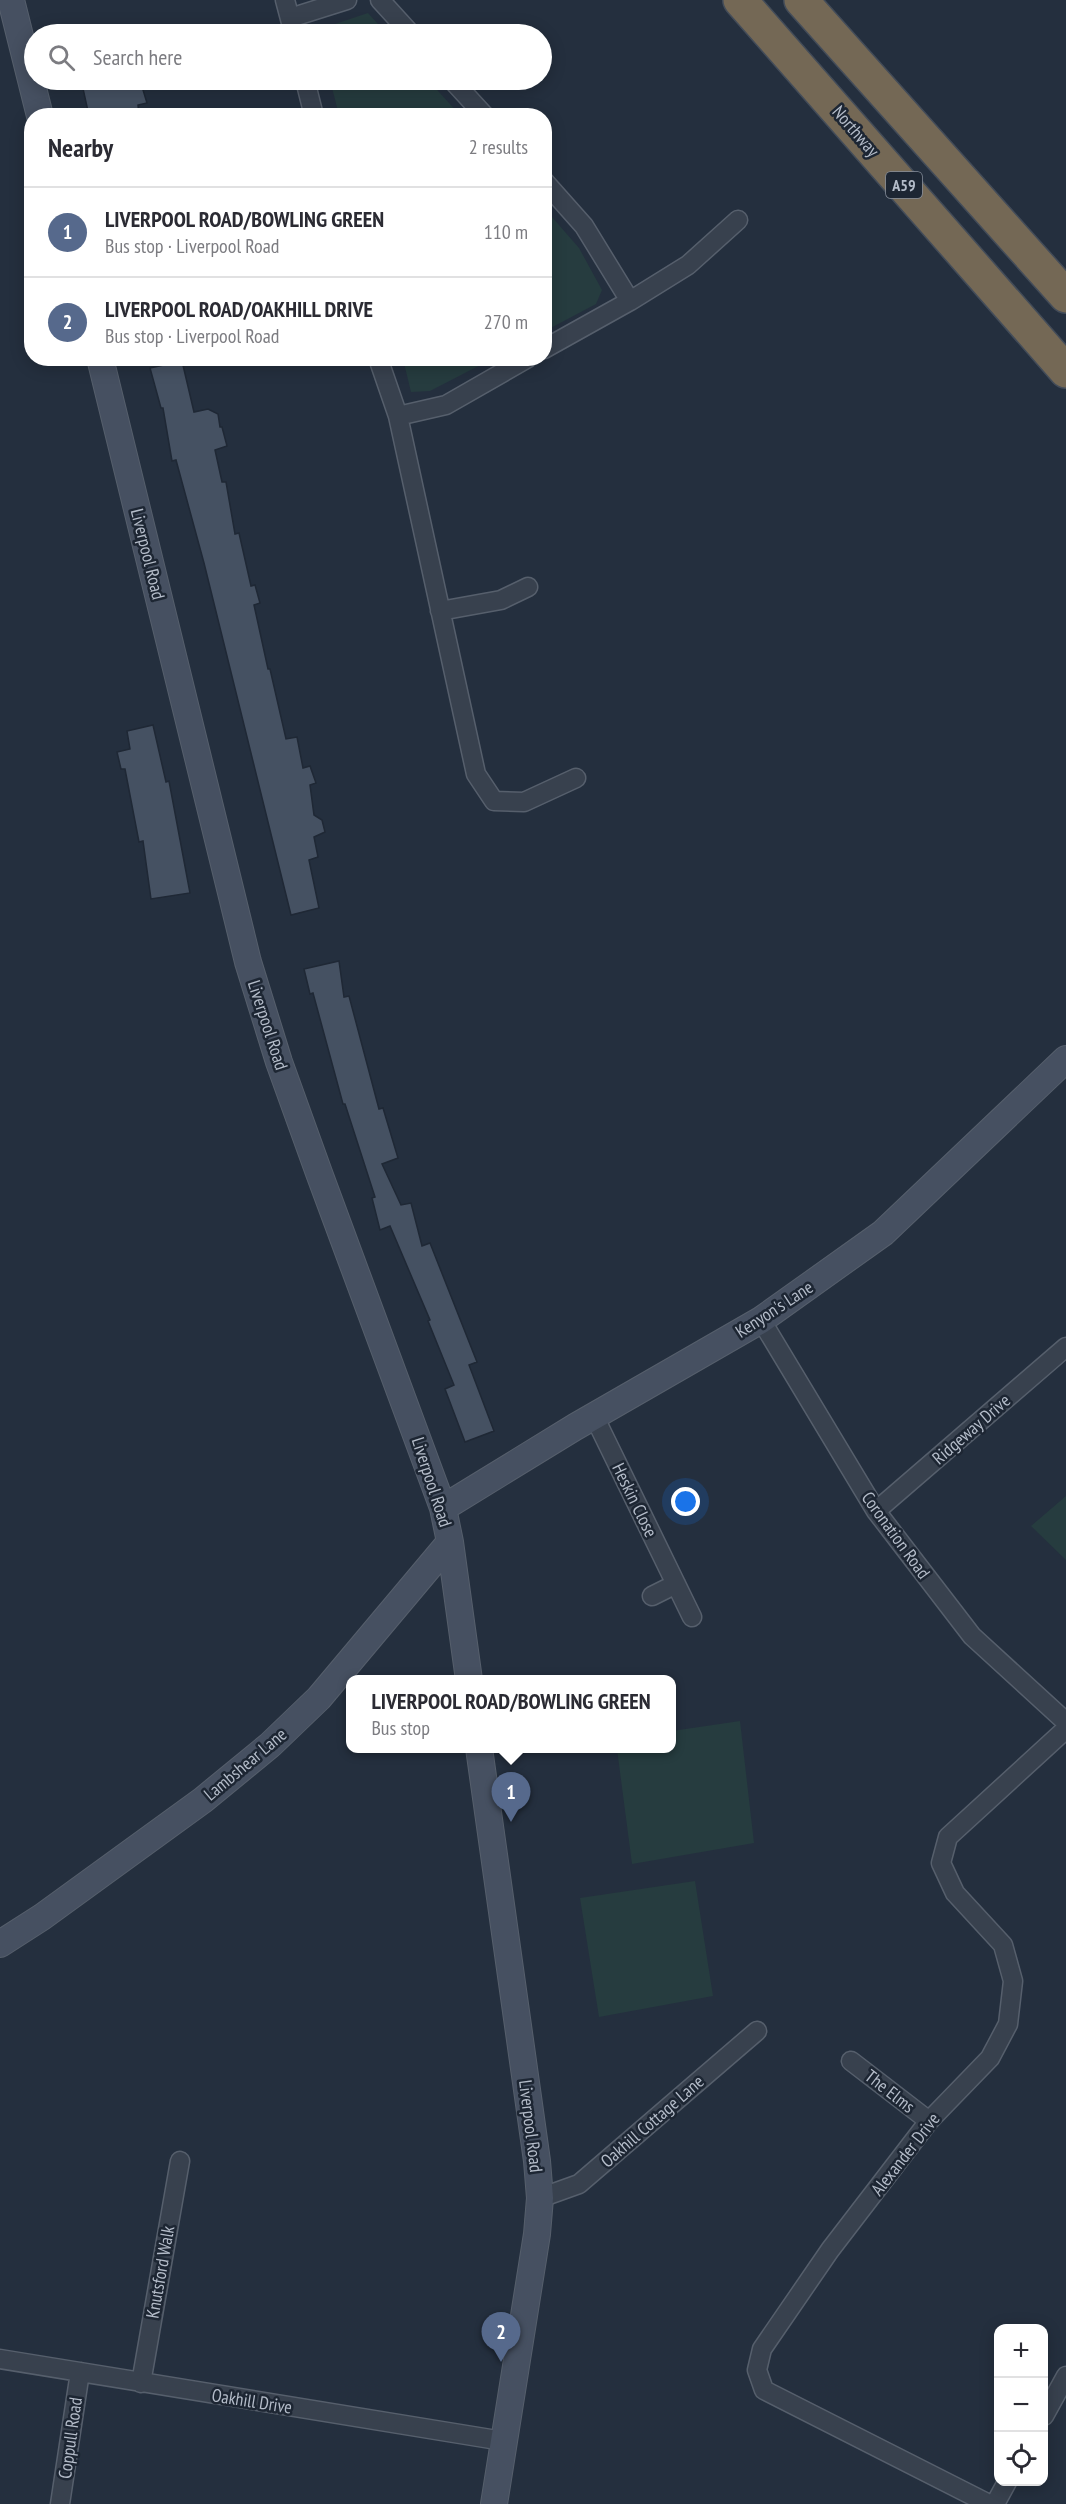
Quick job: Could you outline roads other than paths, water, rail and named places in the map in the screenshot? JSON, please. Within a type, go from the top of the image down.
[{"type":"highway","name":"Northway","points":[[740,0],[1066,370]]},
{"type":"highway","name":"A59","points":[[801,0],[1066,296]]},
{"type":"main road","points":[[11,0],[24,52]]},
{"type":"main road","points":[[34,90],[38,108]]},
{"type":"main road","name":"Liverpool Road","points":[[102,366],[248,962],[279,1062],[322,1183],[443,1508],[450,1542],[468,1675]]},
{"type":"main road","name":"Kenyon's Lane","points":[[443,1508],[594,1416],[761,1320],[883,1233],[1066,1059]]},
{"type":"main road","name":"Lambshear Lane","points":[[0,1944],[42,1917],[203,1800],[270,1745],[319,1698],[450,1542]]},
{"type":"main road","name":"Liverpool Road","points":[[480,1753],[537,2161],[540,2198],[537,2234],[494,2504]]},
{"type":"street","points":[[290,17],[348,0]]},
{"type":"street","points":[[380,0],[402,24]]},
{"type":"street","points":[[308,90],[312,108]]},
{"type":"street","points":[[461,90],[478,108]]},
{"type":"street","points":[[552,191],[584,225],[630,301]]},
{"type":"street","points":[[552,345],[688,265],[738,220]]},
{"type":"street","points":[[381,366],[398,416],[476,774],[494,801],[524,802],[576,777]]},
{"type":"street","points":[[398,416],[446,405],[514,366]]},
{"type":"street","points":[[441,611],[501,600],[528,587]]},
{"type":"street","name":"Coronation Road","points":[[761,1320],[876,1511],[972,1636],[1066,1722]]},
{"type":"street","name":"Ridgeway Drive","points":[[876,1511],[1066,1347]]},
{"type":"street","name":"Heskin Close","points":[[594,1416],[692,1617]]},
{"type":"street","points":[[652,1596],[676,1584]]},
{"type":"street","name":"Alexander Drive","points":[[989,2504],[764,2390],[757,2370],[762,2349],[830,2250],[929,2121],[990,2058],[1008,2024],[1013,1981],[1003,1946],[955,1893],[941,1863],[948,1837],[1066,1729]]},
{"type":"street","name":"Oakhill Cottage Lane","points":[[540,2198],[579,2184],[757,2031]]},
{"type":"street","name":"The Elms","points":[[851,2061],[929,2121]]},
{"type":"street","name":"Knutsford Walk","points":[[141,2383],[180,2161]]},
{"type":"street","name":"Oakhill Drive","points":[[0,2360],[503,2441]]},
{"type":"street","name":"Coppull Road","points":[[60,2504],[80,2372]]},
{"type":"street","points":[[1048,2409],[1066,2376]]},
{"type":"street","points":[[995,2504],[1004,2486]]},
{"type":"place","name":"LIVERPOOL ROAD/BOWLING GREEN","points":[[511,1822]]},
{"type":"place","name":"LIVERPOOL ROAD/OAKHILL DRIVE","points":[[501,2362]]}]
